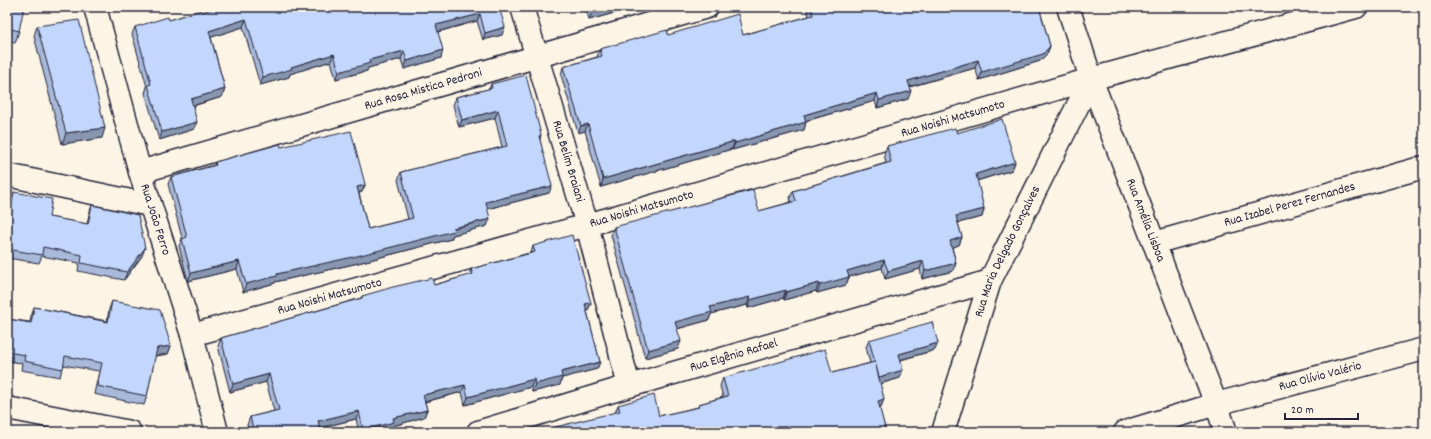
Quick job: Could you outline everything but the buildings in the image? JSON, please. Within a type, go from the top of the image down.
[{"type":"street","name":"Rua João Ferro","points":[[96,7],[140,172],[192,335],[217,432]]},
{"type":"street","name":"Rua Belim Braiani","points":[[522,7],[587,225],[629,386]]},
{"type":"street","name":"Rua Rosa Mistica Pedroni","points":[[140,172],[707,7]]},
{"type":"street","name":"Rua Amélia Lisboa","points":[[1068,7],[1091,79],[1226,432]]},
{"type":"street","name":"Rua Noishi Matsumoto","points":[[192,335],[587,225],[1091,79],[1356,7]]},
{"type":"street","name":"Rua Maria Delgado Gonçalves","points":[[943,432],[990,281],[1091,79]]},
{"type":"street","name":"Rua Izabel Perez Fernandes","points":[[1154,243],[1424,167]]},
{"type":"street","points":[[7,175],[150,205]]},
{"type":"street","name":"Rua Elgênio Rafael","points":[[478,432],[629,386],[990,281]]},
{"type":"street","name":"Rua Olívio Valério","points":[[1125,432],[1216,404],[1424,349]]},
{"type":"street","points":[[7,408],[130,432]]}]
